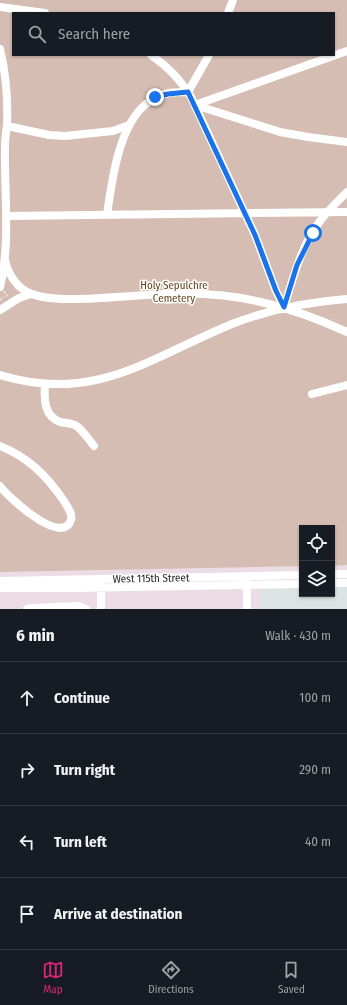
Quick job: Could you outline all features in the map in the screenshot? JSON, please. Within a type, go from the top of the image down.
[{"type":"street","points":[[228,12],[233,0]]},
{"type":"street","points":[[0,8],[36,12]]},
{"type":"street","points":[[0,49],[6,80],[7,126],[5,147],[7,216],[5,260],[1,285]]},
{"type":"street","points":[[335,55],[347,51]]},
{"type":"street","points":[[152,56],[177,76],[188,92],[245,213],[284,307]]},
{"type":"street","points":[[188,92],[208,56]]},
{"type":"street","points":[[195,106],[333,56]]},
{"type":"street","points":[[106,215],[117,157],[129,126],[141,110],[155,97],[188,92]]},
{"type":"street","points":[[195,106],[280,132],[347,142]]},
{"type":"street","points":[[7,126],[49,135],[64,136],[113,131],[129,126]]},
{"type":"street","points":[[284,307],[297,265],[305,247],[318,224],[347,192]]},
{"type":"street","points":[[7,216],[347,212]]},
{"type":"street","points":[[5,260],[9,273],[13,279],[23,290],[31,294],[52,298],[81,299],[168,294],[222,295],[255,300],[284,307],[347,332]]},
{"type":"street","points":[[0,310],[20,298],[31,294]]},
{"type":"street","points":[[0,375],[21,381],[45,384],[78,383],[105,378],[142,366],[234,324],[284,307],[347,298]]},
{"type":"street","points":[[45,384],[45,402],[49,413],[60,422],[69,423],[81,430],[94,446]]},
{"type":"street","points":[[312,394],[347,385]]},
{"type":"street","points":[[0,446],[27,460],[46,476],[70,511],[70,522],[62,528],[46,524],[31,515],[16,503],[0,486]]},
{"type":"street","points":[[335,574],[347,574]]},
{"type":"street","name":"West 115th Street","points":[[0,588],[247,576],[299,575]]},
{"type":"street","points":[[247,576],[247,609]]},
{"type":"street","name":"West 115th Street","points":[[0,581],[247,585],[299,584]]},
{"type":"street","points":[[101,583],[101,609]]},
{"type":"street","points":[[335,583],[347,583]]},
{"type":"street","points":[[27,609],[79,606],[86,609]]},
{"type":"path","points":[[1,285],[6,288],[4,291],[6,296]]},
{"type":"path","points":[[0,300],[6,296],[9,297],[12,295]]},
{"type":"shaded area","points":[[335,587],[347,587],[347,609],[260,609],[260,589],[299,588],[299,597],[335,597]]},
{"type":"green space","name":"Holy Sepulchre Cemetery","points":[[0,0],[347,0],[347,565],[335,566],[335,525],[299,525],[299,566],[0,572]]},
{"type":"route","points":[[155,97],[188,92],[255,235],[276,291],[284,307],[297,265],[313,233]]}]
